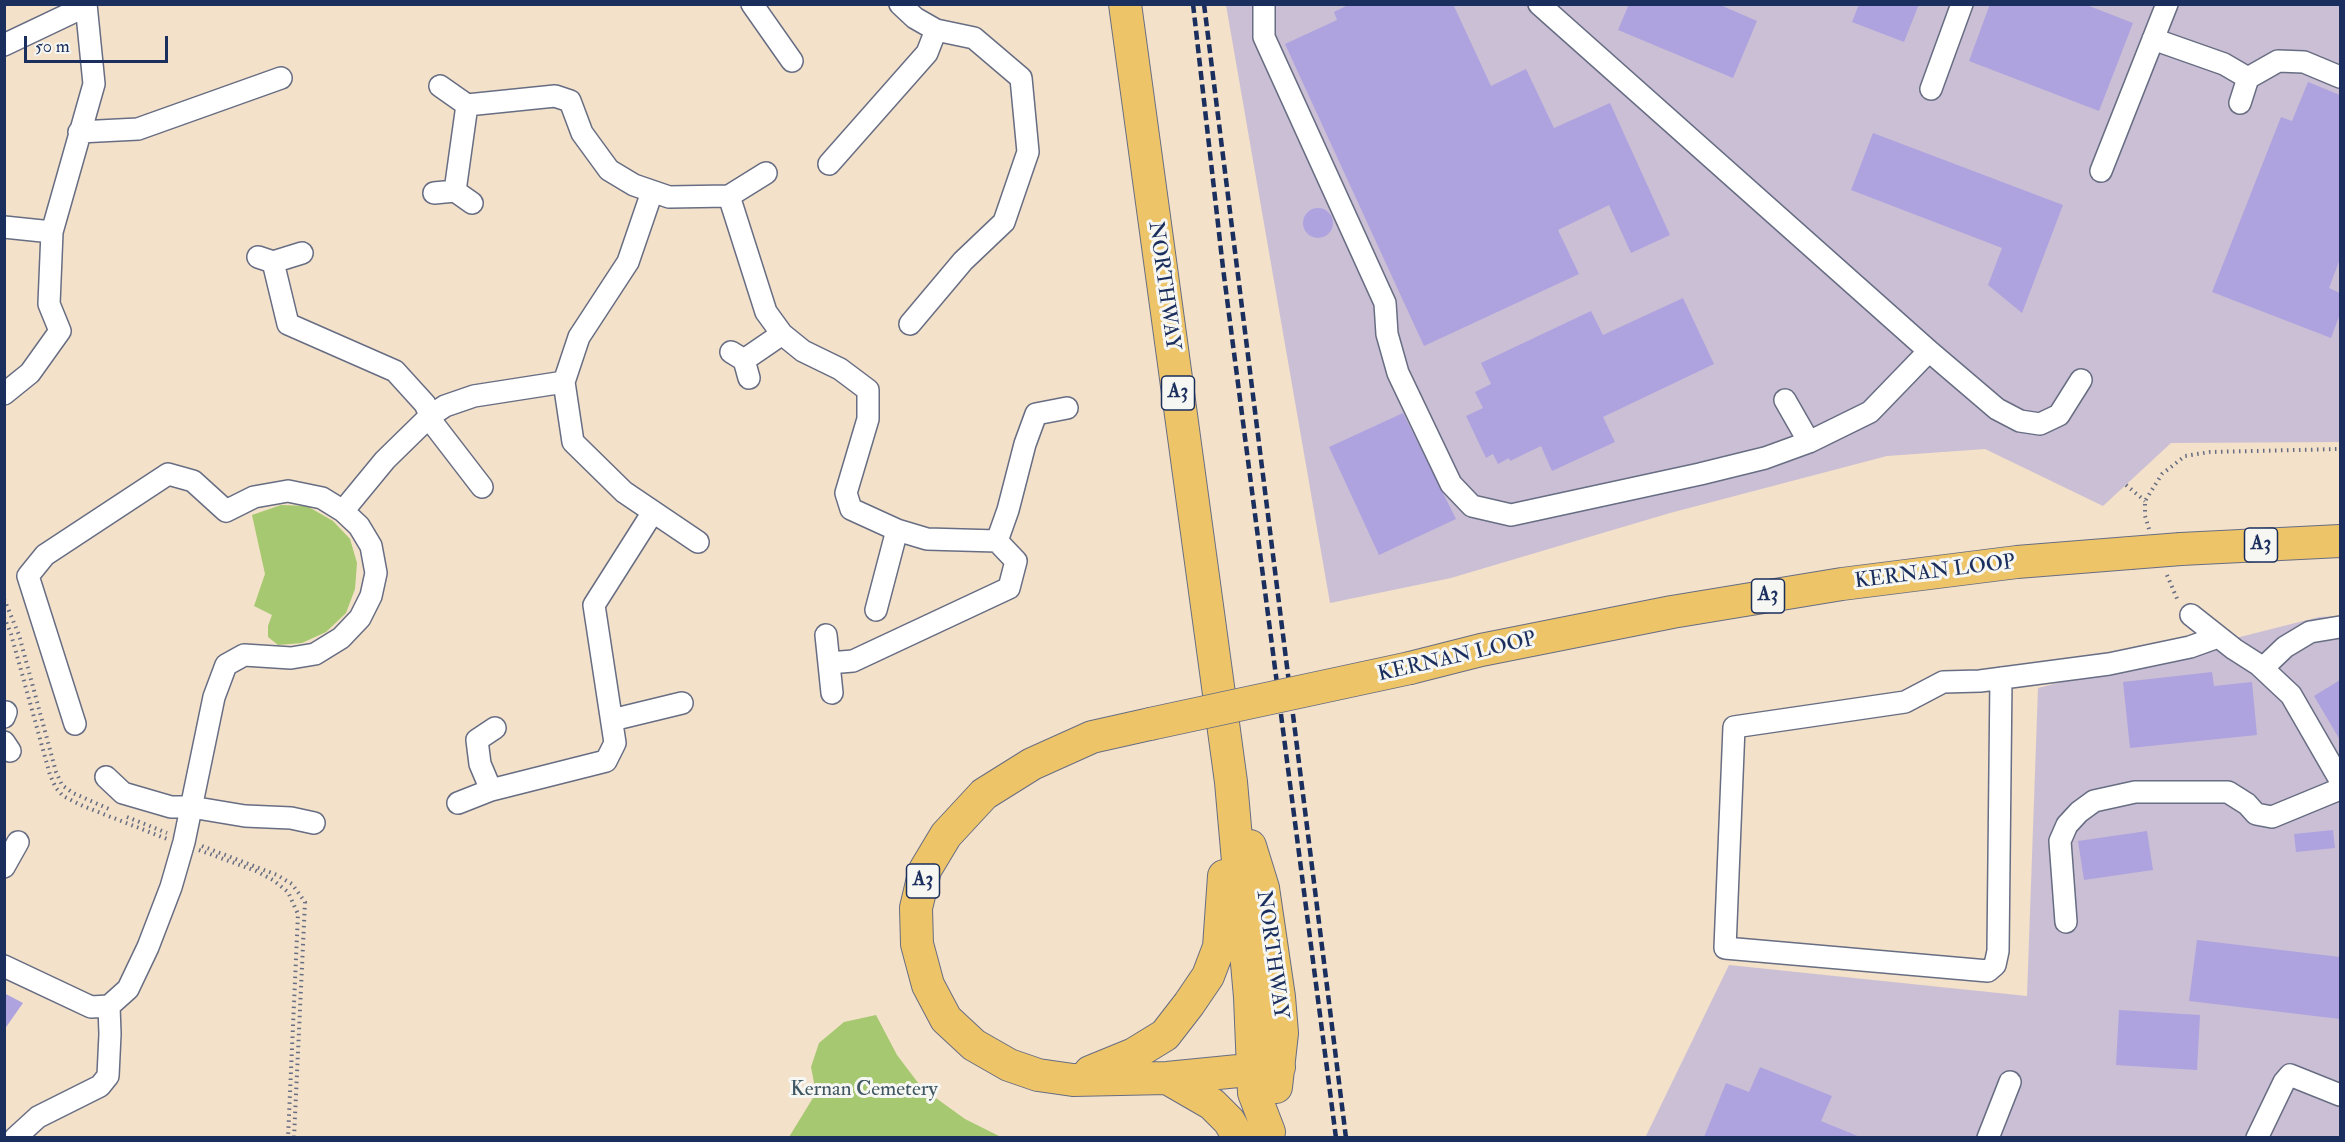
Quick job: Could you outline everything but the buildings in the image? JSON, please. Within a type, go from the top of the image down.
[{"type":"highway","name":"NORTHWAY","points":[[1125,4],[1231,782],[1267,1068]]},
{"type":"highway","name":"KERNAN LOOP","points":[[1073,1080],[1038,1075],[1009,1065],[974,1045],[946,1018],[928,985],[917,944],[916,908],[925,870],[946,835],[984,794],[1032,764],[1092,737],[1410,668],[1481,650],[1672,612],[1842,584],[2141,545],[2173,559],[2340,541]]},
{"type":"highway","name":"NORTHWAY","points":[[1231,782],[1249,844],[1258,980],[1267,1068],[1254,1093],[1269,1135]]},
{"type":"highway","name":"A3","points":[[1073,1080],[1134,1054],[1165,1035],[1208,976],[1219,946],[1231,782]]},
{"type":"highway","name":"A3","points":[[1073,1080],[1167,1078],[1267,1068]]},
{"type":"highway","points":[[1167,1078],[1212,1104],[1229,1120],[1239,1137]]},
{"type":"street","points":[[752,4],[792,60]]},
{"type":"street","points":[[900,4],[915,18],[936,30],[974,38],[1021,78],[1028,152],[1005,222],[963,261],[910,324]]},
{"type":"street","points":[[1264,4],[1264,37],[1385,303],[1387,334],[1398,373],[1451,484],[1472,507],[1511,515],[1765,458],[1809,442],[1870,412],[1929,351]]},
{"type":"street","points":[[1539,4],[1997,409],[2020,421],[2040,424],[2059,415],[2080,380]]},
{"type":"street","points":[[1931,89],[1962,4]]},
{"type":"street","points":[[2101,171],[2167,4]]},
{"type":"street","points":[[4,45],[86,5],[94,84],[51,232],[48,304],[60,331],[30,373],[4,394]]},
{"type":"street","points":[[829,164],[927,53],[936,30]]},
{"type":"street","points":[[2153,39],[2224,64],[2248,78]]},
{"type":"street","points":[[2240,103],[2248,78],[2278,60],[2304,62],[2340,77]]},
{"type":"street","points":[[80,132],[138,129],[281,78]]},
{"type":"street","points":[[440,86],[467,105],[555,96],[570,101],[582,133],[609,170],[634,185],[669,197],[729,196],[766,173]]},
{"type":"street","points":[[454,196],[467,105]]},
{"type":"street","points":[[652,192],[628,262],[579,338],[564,382],[573,442],[624,492],[698,542]]},
{"type":"street","points":[[729,196],[766,312],[782,334],[803,351],[840,369],[868,390],[868,419],[846,493],[851,509],[897,530],[927,540],[997,541],[1016,561],[1008,588],[853,661],[829,663]]},
{"type":"street","points":[[4,227],[51,232]]},
{"type":"street","points":[[302,253],[265,260],[288,324],[395,371],[425,404],[435,426],[483,487]]},
{"type":"street","points":[[741,363],[782,334]]},
{"type":"street","points":[[343,512],[385,460],[430,416],[445,406],[474,396],[564,382]]},
{"type":"street","points":[[1785,400],[1809,442]]},
{"type":"street","points":[[997,541],[1036,414],[1067,408]]},
{"type":"street","points":[[4,966],[91,1007],[108,1006],[128,989],[148,947],[171,887],[191,807],[214,697],[226,665],[244,655],[291,658],[315,654],[341,638],[360,618],[372,596],[376,573],[371,546],[359,526],[322,498],[288,491],[254,497],[226,511],[193,481],[168,474],[45,555],[28,576],[75,724]]},
{"type":"street","points":[[458,803],[491,790],[606,761],[615,743],[594,605],[653,512]]},
{"type":"street","points":[[876,610],[897,530]]},
{"type":"street","points":[[2191,615],[2263,668],[2291,695],[2340,780]]},
{"type":"street","points":[[2263,668],[2285,647],[2310,632],[2340,627]]},
{"type":"street","points":[[826,635],[832,693]]},
{"type":"street","points":[[2001,678],[1998,951],[1995,965],[1988,971],[1725,948],[1734,726],[1905,702],[1943,682],[2001,678],[2109,664],[2190,647],[2218,637]]},
{"type":"street","points":[[612,720],[682,703]]},
{"type":"street","points":[[491,790],[480,764],[477,740],[495,728]]},
{"type":"street","points":[[106,777],[123,793],[171,807],[191,807],[245,816],[291,818],[314,823]]},
{"type":"street","points":[[2066,922],[2060,841],[2067,825],[2094,801],[2135,792],[2228,792],[2247,804],[2256,814],[2272,817],[2340,789]]},
{"type":"street","points":[[4,867],[18,842]]},
{"type":"street","points":[[15,1137],[38,1117],[100,1086],[108,1076],[110,1034],[108,1006]]},
{"type":"street","points":[[2257,1137],[2284,1082],[2290,1075],[2340,1095]]},
{"type":"street","points":[[1988,1137],[2010,1082]]},
{"type":"path","points":[[2141,545],[2145,501],[2162,474],[2185,456],[2211,452],[2340,449]]},
{"type":"path","points":[[2126,485],[2145,501]]},
{"type":"path","points":[[2173,559],[2176,599],[2191,615]]},
{"type":"shaded area","points":[[1226,5],[2340,5],[2340,442],[2171,443],[2103,506],[1985,449],[1887,456],[1670,513],[1451,578],[1330,603]]},
{"type":"shaded area","points":[[2340,616],[2340,1137],[1645,1138],[1729,965],[2027,996],[2038,688],[2319,617]]},
{"type":"green space","points":[[281,505],[307,506],[333,521],[350,539],[357,563],[355,589],[346,613],[326,632],[302,643],[278,645],[268,637],[268,626],[272,615],[254,606],[265,574],[252,515]]},
{"type":"green space","name":"Kernan Cemetery","points":[[876,1015],[897,1055],[922,1088],[965,1119],[1001,1137],[789,1137],[816,1093],[811,1067],[819,1043],[844,1022]]},
{"type":"railway","points":[[1193,4],[1223,268],[1336,1138]]},
{"type":"railway","points":[[1204,4],[1346,1138]]}]
